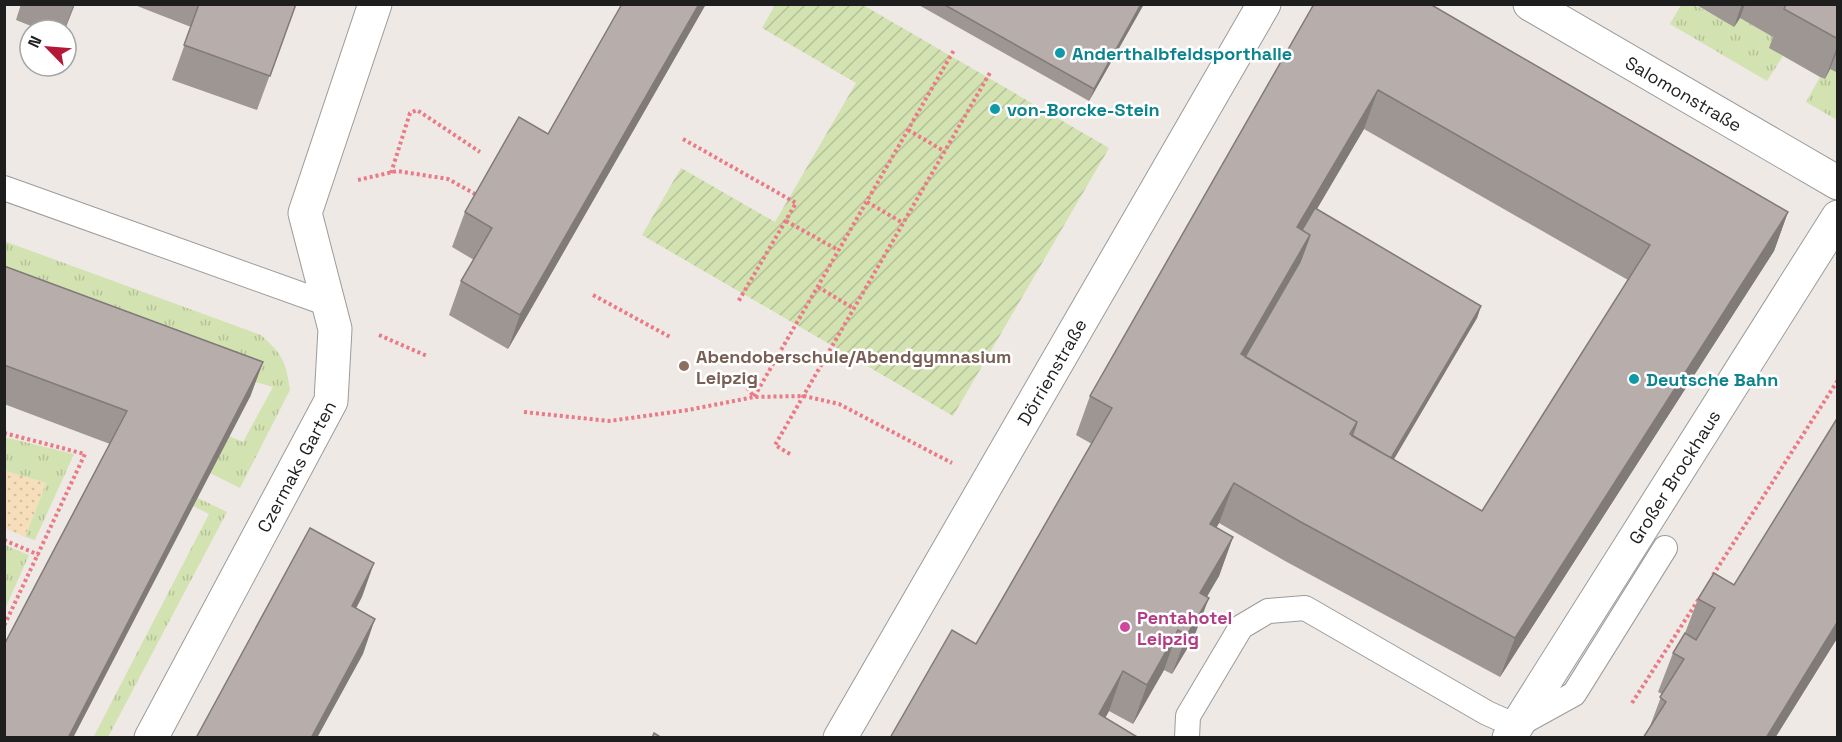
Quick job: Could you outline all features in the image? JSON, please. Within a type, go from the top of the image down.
[{"type":"street","name":"Czermaks Garten","points":[[152,738],[331,401],[335,330],[305,213],[375,4]]},
{"type":"street","name":"Dörrienstraße","points":[[840,738],[1264,4]]},
{"type":"street","name":"Salomonstraße","points":[[1530,4],[1838,183]]},
{"type":"street","name":"Großer Brockhaus","points":[[1513,732],[1838,216]]},
{"type":"lane","points":[[4,188],[328,304]]},
{"type":"lane","points":[[1187,738],[1188,716],[1241,627],[1268,611],[1305,608],[1487,713],[1513,732],[1574,694],[1665,548]]},
{"type":"path","points":[[754,397],[954,50]]},
{"type":"path","points":[[790,454],[775,446],[991,70]]},
{"type":"path","points":[[391,172],[410,113],[417,110],[480,152]]},
{"type":"path","points":[[908,130],[944,151]]},
{"type":"path","points":[[683,139],[796,203],[738,302]]},
{"type":"path","points":[[354,181],[398,171],[448,179],[480,197]]},
{"type":"path","points":[[867,202],[903,223]]},
{"type":"path","points":[[786,221],[838,250]]},
{"type":"path","points":[[818,287],[853,308]]},
{"type":"path","points":[[593,295],[672,338]]},
{"type":"path","points":[[379,335],[426,356]]},
{"type":"path","points":[[740,378],[754,397]]},
{"type":"path","points":[[1709,581],[1838,380]]},
{"type":"path","points":[[524,412],[609,421],[688,410],[754,397],[804,396],[839,404],[952,463]]},
{"type":"path","points":[[4,433],[85,454],[4,626]]},
{"type":"path","points":[[4,540],[39,555]]},
{"type":"path","points":[[1632,703],[1703,591]]},
{"type":"green space","points":[[775,5],[863,5],[1109,148],[953,416],[642,235],[681,168],[775,222],[856,83],[762,28]]},
{"type":"green space","points":[[1681,5],[1695,5],[1734,26],[1740,18],[1775,38],[1770,48],[1783,56],[1767,81],[1670,24]]},
{"type":"green space","points":[[1830,69],[1837,73],[1837,120],[1806,102],[1820,77],[1825,79]]},
{"type":"green space","points":[[4,241],[261,335],[274,348],[285,365],[290,390],[240,488],[210,473],[229,436],[243,442],[273,387],[229,374],[5,291]]},
{"type":"green space","points":[[4,437],[74,454],[35,540],[25,537],[46,483],[5,471]]},
{"type":"green space","points":[[198,498],[227,512],[108,737],[93,738],[209,514],[193,506]]},
{"type":"green space","points":[[5,545],[29,555],[5,609]]},
{"type":"sand","points":[[5,471],[46,483],[25,537],[5,528]]},
{"type":"building","points":[[199,4],[296,4],[270,76],[184,45]]},
{"type":"building","points":[[622,4],[699,4],[520,315],[461,281],[492,228],[465,212],[519,117],[548,134]]},
{"type":"building","name":"Anderthalbfeldsporthalle","points":[[943,4],[1141,4],[1094,89]]},
{"type":"building","points":[[1314,4],[1430,4],[1788,212],[1515,638],[1299,521],[1234,483],[1210,524],[1233,537],[1200,593],[1209,598],[1187,635],[1178,630],[1147,685],[1123,671],[1099,714],[1139,738],[890,738],[952,630],[976,644],[1112,408],[1090,396]],"holes":[[[1378,90],[1650,245],[1482,511],[1350,434],[1357,422],[1241,354],[1310,235],[1297,227]]]},
{"type":"building","points":[[1786,4],[1838,4],[1838,39],[1784,9]]},
{"type":"building","points":[[1315,208],[1481,306],[1391,458],[1352,436],[1357,422],[1245,357],[1300,262],[1310,235],[1302,230]]},
{"type":"building","points":[[4,266],[263,362],[68,738],[4,738],[4,645],[127,411],[4,365]]},
{"type":"building","points":[[1838,417],[1838,621],[1766,738],[1643,738],[1666,702],[1660,697],[1684,659],[1673,653],[1685,633],[1696,640],[1715,608],[1698,599],[1714,573],[1734,585]]},
{"type":"building","points":[[310,528],[374,563],[352,606],[375,619],[311,738],[196,738]]},
{"type":"building","points":[[654,733],[662,738],[652,738]]},
{"type":"place","name":"Anderthalbfeldsporthalle","points":[[1060,53]]},
{"type":"place","name":"von-Borcke-Stein","points":[[995,109]]},
{"type":"place","name":"Abendoberschule/Abendgymnasium Leipzig","points":[[684,366]]},
{"type":"place","name":"Deutsche Bahn","points":[[1634,379]]},
{"type":"place","name":"Pentahotel Leipzig","points":[[1125,627]]}]
